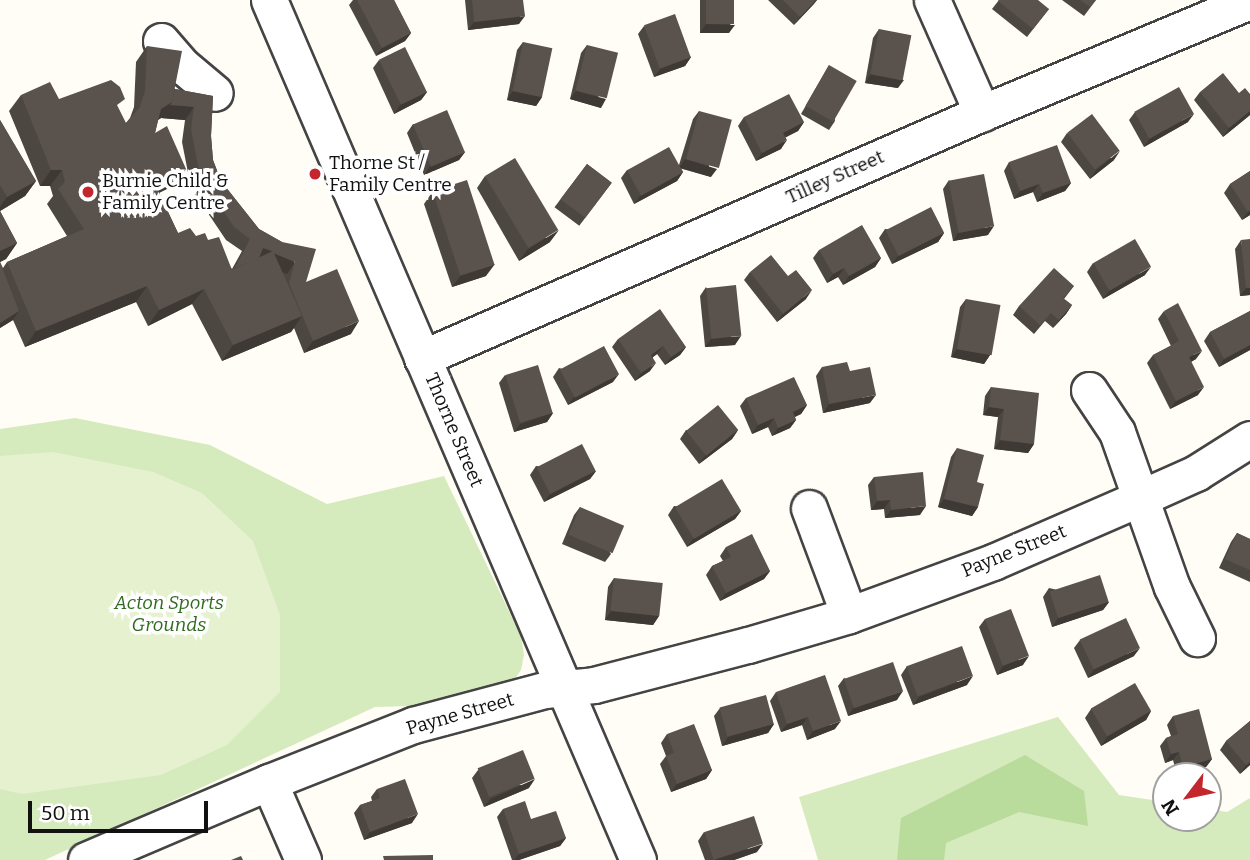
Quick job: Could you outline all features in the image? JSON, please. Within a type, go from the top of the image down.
[{"type":"street","name":"Thorne Street","points":[[270,0],[638,860]]},
{"type":"street","points":[[932,0],[982,113]]},
{"type":"street","name":"Tilley Street","points":[[422,358],[982,113],[1250,1]]},
{"type":"street","points":[[161,41],[176,60],[215,93]]},
{"type":"street","points":[[1089,390],[1117,432],[1138,499],[1172,587],[1197,638]]},
{"type":"street","name":"Payne Street","points":[[86,860],[269,782],[413,725],[545,690],[594,685],[748,645],[849,615],[993,562],[1138,499],[1196,473],[1250,439]]},
{"type":"street","points":[[809,508],[849,615]]},
{"type":"street","points":[[269,782],[303,860]]},
{"type":"green space","name":"Acton Sports Grounds","points":[[75,418],[210,445],[327,504],[444,476],[521,636],[524,655],[521,670],[512,683],[447,705],[375,707],[45,860],[0,860],[0,429]]},
{"type":"green space","points":[[53,452],[153,472],[202,493],[253,541],[280,615],[280,692],[227,745],[161,775],[22,794],[0,789],[0,456]]},
{"type":"green space","points":[[1058,717],[1119,795],[1152,800],[1152,832],[1222,832],[1222,811],[1227,812],[1250,798],[1250,860],[818,860],[799,797]]},
{"type":"green space","points":[[1025,755],[1084,791],[1088,826],[1019,812],[946,843],[944,860],[897,860],[901,818]]},
{"type":"building","points":[[357,0],[394,0],[411,33],[382,48]]},
{"type":"building","points":[[472,0],[523,0],[525,16],[474,22]]},
{"type":"building","points":[[706,0],[734,0],[734,24],[706,24]]},
{"type":"building","points":[[783,0],[816,0],[800,17]]},
{"type":"building","points":[[999,0],[1038,0],[1049,9],[1033,29]]},
{"type":"building","points":[[1080,0],[1096,0],[1090,7]]},
{"type":"building","points":[[675,14],[691,57],[660,69],[644,25]]},
{"type":"building","points":[[879,29],[911,35],[903,80],[870,74]]},
{"type":"building","points":[[523,42],[552,48],[542,97],[513,91]]},
{"type":"building","points":[[587,45],[618,53],[607,98],[576,91]]},
{"type":"building","points":[[147,46],[182,51],[172,102],[161,109],[155,133],[167,126],[186,169],[155,184],[178,233],[190,228],[196,236],[205,233],[208,240],[219,237],[232,270],[273,251],[302,316],[233,345],[204,289],[159,310],[147,286],[36,331],[7,262],[84,229],[58,189],[65,182],[62,170],[51,170],[21,95],[50,82],[59,99],[111,80],[120,87],[125,99],[117,105],[126,123],[140,107],[145,91]]},
{"type":"building","points":[[405,47],[427,92],[401,105],[379,60]]},
{"type":"building","points":[[829,65],[857,81],[833,122],[806,106]]},
{"type":"building","points":[[1223,73],[1239,93],[1245,88],[1250,94],[1250,111],[1229,128],[1200,92]]},
{"type":"building","points":[[1179,87],[1194,114],[1149,139],[1134,112]]},
{"type":"building","points":[[175,89],[213,96],[213,160],[221,181],[259,229],[282,242],[316,249],[306,282],[337,269],[359,321],[313,341],[289,283],[295,262],[263,248],[259,258],[235,268],[250,239],[234,227],[200,176],[191,129],[194,107],[170,105]]},
{"type":"building","points":[[789,94],[804,122],[783,133],[787,140],[762,153],[744,117]]},
{"type":"building","points":[[447,110],[465,152],[431,167],[413,124]]},
{"type":"building","points":[[699,111],[732,120],[719,168],[686,159]]},
{"type":"building","points":[[1092,114],[1120,151],[1095,169],[1067,133]]},
{"type":"building","points":[[0,120],[36,181],[7,197],[0,185]]},
{"type":"building","points":[[1057,145],[1071,183],[1043,193],[1039,184],[1020,191],[1009,162]]},
{"type":"building","points":[[669,147],[683,172],[641,196],[627,170]]},
{"type":"building","points":[[515,158],[558,230],[528,248],[485,176]]},
{"type":"building","points":[[587,164],[612,183],[585,218],[561,199]]},
{"type":"building","points":[[1250,171],[1250,210],[1248,212],[1230,184]]},
{"type":"building","points":[[984,174],[994,226],[959,233],[949,181]]},
{"type":"building","points":[[467,180],[495,265],[460,276],[433,191]]},
{"type":"building","points":[[931,207],[944,233],[899,256],[886,230]]},
{"type":"building","points":[[0,211],[17,243],[0,251]]},
{"type":"building","points":[[862,225],[881,258],[849,276],[844,268],[833,274],[819,250]]},
{"type":"building","points":[[1135,239],[1151,267],[1109,291],[1093,263]]},
{"type":"building","points":[[1250,239],[1250,287],[1246,288],[1241,240]]},
{"type":"building","points":[[771,255],[788,276],[796,270],[812,290],[783,314],[750,272]]},
{"type":"building","points":[[0,262],[19,311],[0,323]]},
{"type":"building","points":[[1054,268],[1074,286],[1063,298],[1072,305],[1059,320],[1051,313],[1040,325],[1019,306]]},
{"type":"building","points":[[736,285],[741,336],[711,339],[706,288]]},
{"type":"building","points":[[966,299],[1000,305],[992,355],[957,349]]},
{"type":"building","points":[[1178,303],[1202,351],[1189,357],[1204,387],[1176,401],[1153,355],[1179,341],[1164,311]]},
{"type":"building","points":[[660,309],[686,347],[671,357],[663,346],[651,355],[656,363],[641,373],[618,339]]},
{"type":"building","points":[[1250,311],[1250,345],[1224,359],[1210,332]]},
{"type":"building","points":[[604,346],[619,374],[575,398],[560,369]]},
{"type":"building","points":[[847,362],[850,371],[870,367],[876,395],[829,404],[822,367]]},
{"type":"building","points":[[538,365],[553,413],[520,423],[505,375]]},
{"type":"building","points":[[794,377],[807,405],[793,412],[796,420],[778,428],[774,418],[758,425],[746,398]]},
{"type":"building","points":[[991,387],[1039,393],[1034,444],[1000,440],[1004,409],[989,407]]},
{"type":"building","points":[[718,405],[738,430],[706,456],[686,431]]},
{"type":"building","points":[[582,444],[596,471],[550,494],[537,467]]},
{"type":"building","points":[[957,448],[984,455],[977,482],[984,484],[978,507],[944,499]]},
{"type":"building","points":[[923,472],[926,506],[891,510],[890,500],[877,501],[874,477]]},
{"type":"building","points":[[722,479],[741,511],[694,539],[675,507]]},
{"type":"building","points":[[580,507],[624,526],[612,553],[568,535]]},
{"type":"building","points":[[1237,533],[1250,539],[1250,570],[1225,559]]},
{"type":"building","points":[[752,534],[770,571],[726,593],[712,566],[731,557],[726,547]]},
{"type":"building","points":[[1100,575],[1109,602],[1058,618],[1050,591]]},
{"type":"building","points":[[614,578],[663,583],[659,616],[611,611]]},
{"type":"building","points":[[1011,609],[1029,656],[1003,666],[985,619]]},
{"type":"building","points":[[1126,618],[1140,648],[1094,669],[1080,640]]},
{"type":"building","points":[[962,646],[973,676],[918,696],[907,666]]},
{"type":"building","points":[[893,662],[903,691],[854,708],[844,679]]},
{"type":"building","points":[[825,675],[841,721],[813,731],[808,717],[787,724],[776,692]]},
{"type":"building","points":[[1135,683],[1151,711],[1107,736],[1091,708]]},
{"type":"building","points":[[766,695],[774,724],[727,736],[720,707]]},
{"type":"building","points":[[1199,709],[1212,759],[1182,762],[1179,752],[1171,754],[1166,738],[1178,734],[1173,716]]},
{"type":"building","points":[[1250,721],[1250,762],[1246,765],[1226,741]]},
{"type":"building","points":[[694,724],[712,770],[677,784],[666,756],[674,753],[667,734]]},
{"type":"building","points":[[523,750],[535,779],[489,797],[478,768]]},
{"type":"building","points":[[405,779],[418,814],[370,832],[360,805],[380,798],[377,789]]},
{"type":"building","points":[[525,801],[531,819],[556,811],[566,838],[519,854],[503,809]]},
{"type":"building","points":[[754,816],[763,844],[714,860],[705,832]]},
{"type":"building","points":[[433,855],[433,860],[384,860],[383,856]]},
{"type":"place","name":"Thorne St / Family Centre","points":[[315,174]]},
{"type":"place","name":"Burnie Child & Family Centre","points":[[88,192]]}]
